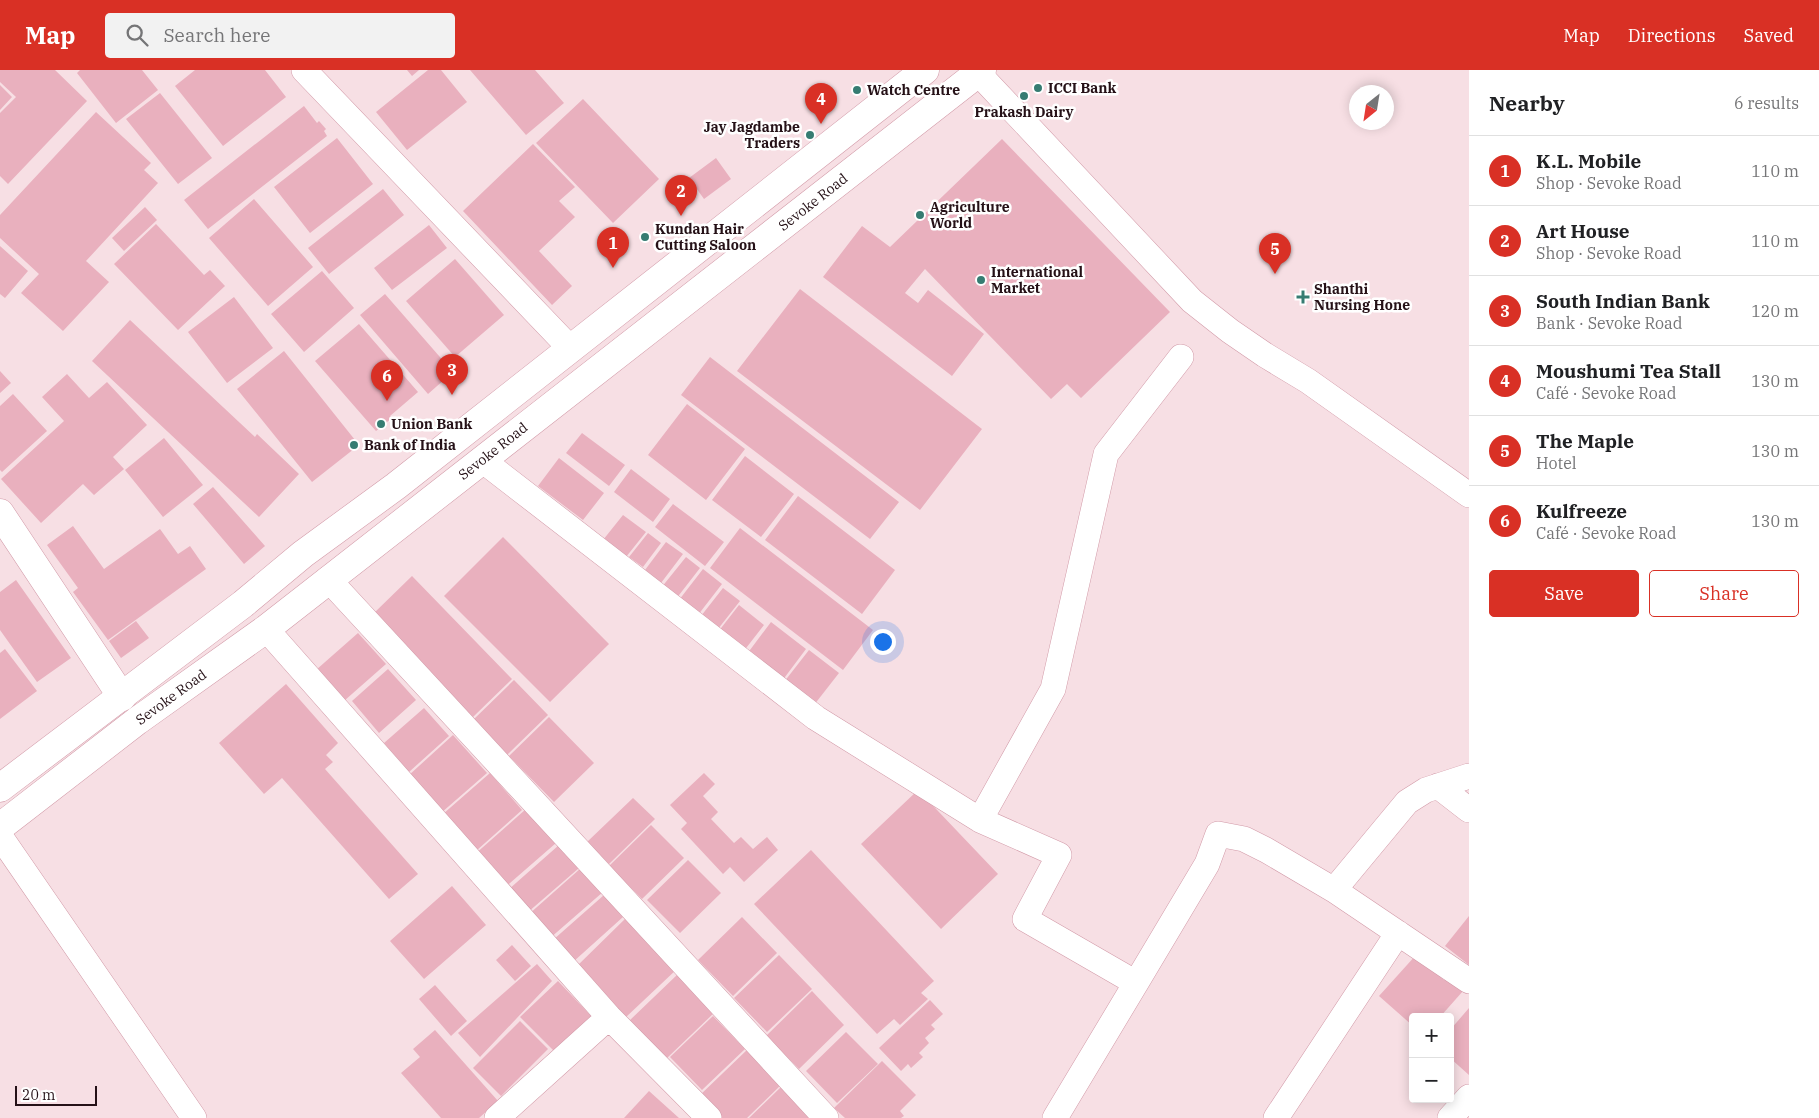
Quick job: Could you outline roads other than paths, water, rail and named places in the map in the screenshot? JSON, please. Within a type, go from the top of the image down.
[{"type":"main road","points":[[0,788],[243,604],[303,554],[396,486],[925,70]]},
{"type":"main road","name":"Sevoke Road","points":[[0,827],[137,721],[266,629],[980,72]]},
{"type":"main road","points":[[570,349],[592,374]]},
{"type":"main road","points":[[0,513],[137,721]]},
{"type":"street","points":[[304,70],[570,349]]},
{"type":"street","points":[[980,72],[1192,301],[1237,336],[1308,382],[1469,494]]},
{"type":"street","points":[[980,820],[1053,689],[1106,454],[1181,357]]},
{"type":"street","points":[[482,460],[816,718],[980,820],[1059,855],[1025,919],[1136,983]]},
{"type":"street","points":[[328,579],[826,1118]]},
{"type":"street","points":[[266,629],[609,1017],[709,1118]]},
{"type":"street","points":[[1334,890],[1407,802],[1426,790],[1469,776]]},
{"type":"street","points":[[1438,786],[1469,810]]},
{"type":"street","points":[[1055,1118],[1207,864],[1218,834],[1244,839],[1334,890],[1469,981]]},
{"type":"street","points":[[0,836],[194,1118]]},
{"type":"street","points":[[1276,1118],[1398,933]]},
{"type":"street","points":[[497,1118],[609,1017]]},
{"type":"street","points":[[1450,1118],[1469,1097]]},
{"type":"place","name":"ICCI Bank","points":[[1038,88]]},
{"type":"place","name":"Watch Centre","points":[[857,90]]},
{"type":"place","name":"Prakash Dairy","points":[[1024,96]]},
{"type":"place","name":"Moushumi Tea Stall","points":[[821,124]]},
{"type":"place","name":"Jay Jagdambe Traders","points":[[810,135]]},
{"type":"place","name":"Agriculture World","points":[[920,215]]},
{"type":"place","name":"Art House","points":[[681,216]]},
{"type":"place","name":"Kundan Hair Cutting Saloon","points":[[645,237]]},
{"type":"place","name":"K.L. Mobile","points":[[613,268]]},
{"type":"place","name":"The Maple","points":[[1275,274]]},
{"type":"place","name":"International Market","points":[[981,280]]},
{"type":"place","name":"Shanthi Nursing Hone","points":[[1303,297]]},
{"type":"place","name":"South Indian Bank","points":[[452,395]]},
{"type":"place","name":"Kulfreeze","points":[[387,401]]},
{"type":"place","name":"Union Bank","points":[[381,424]]},
{"type":"place","name":"Bank of India","points":[[354,445]]}]
